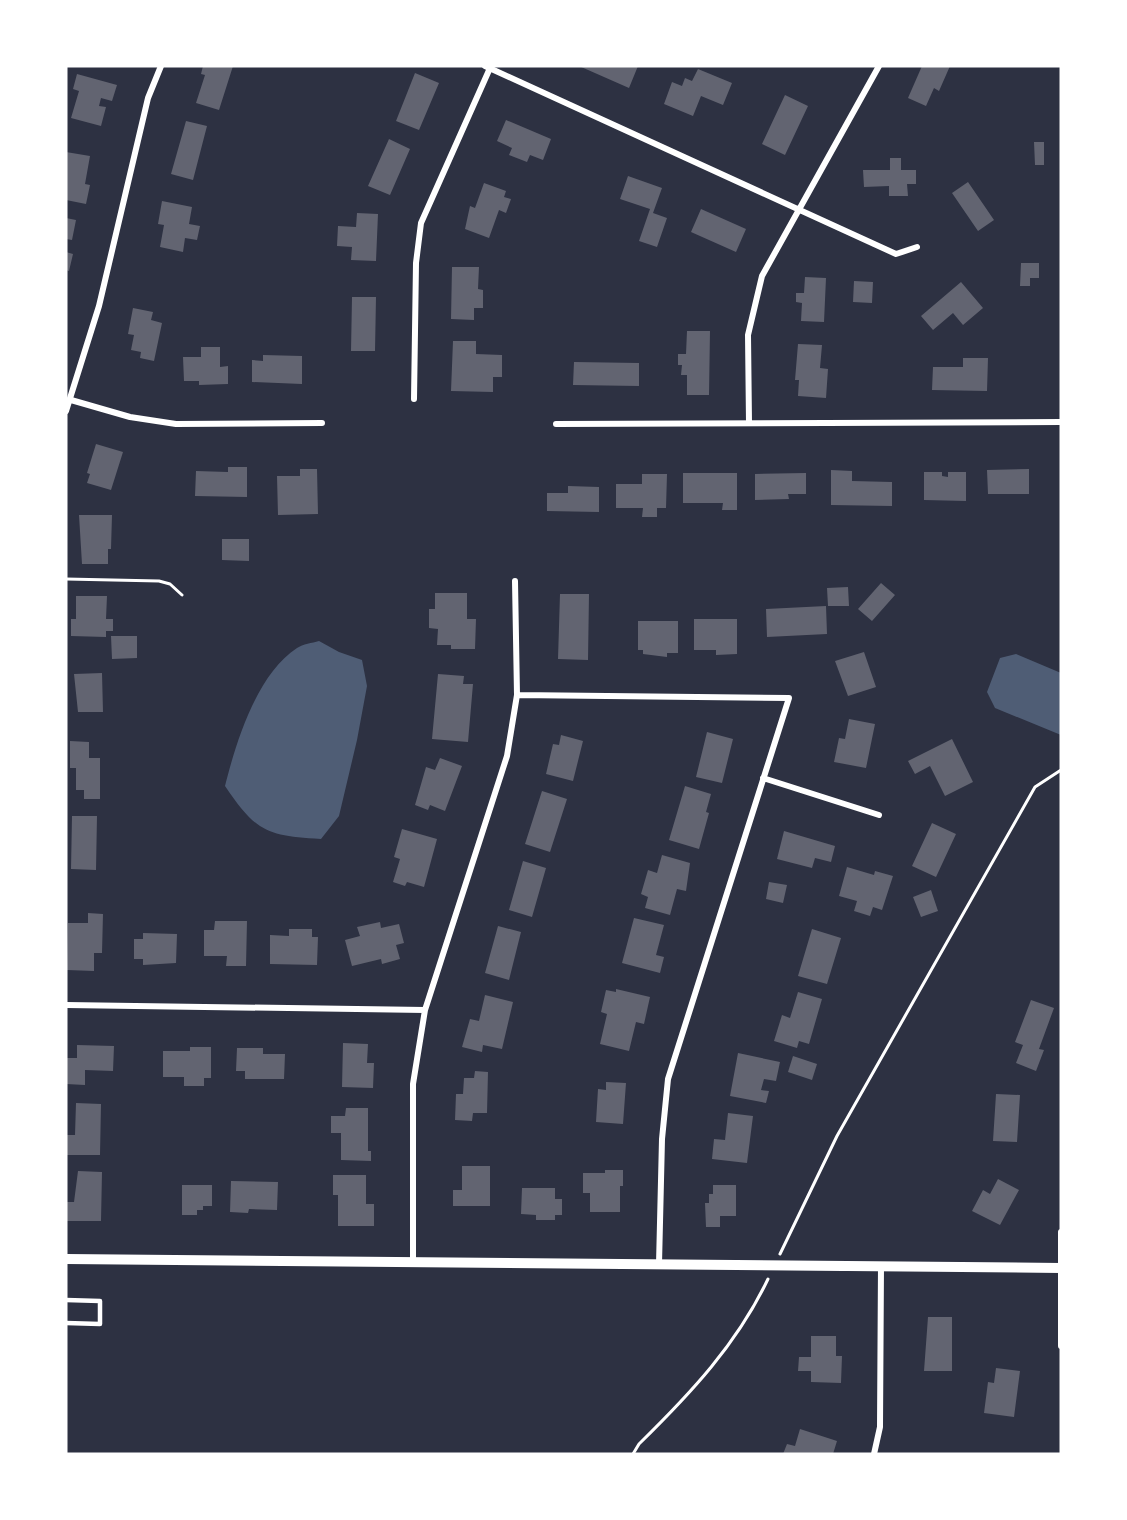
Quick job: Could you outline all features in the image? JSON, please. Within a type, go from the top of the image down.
[{"type":"street","points":[[66,411],[99,306],[148,98],[161,66]]},
{"type":"street","points":[[749,423],[748,335],[762,276],[879,66]]},
{"type":"street","points":[[414,399],[416,263],[421,223],[488,67],[896,254],[917,247]]},
{"type":"street","points":[[71,400],[130,417],[177,424],[322,423]]},
{"type":"street","points":[[556,424],[1061,422]]},
{"type":"street","points":[[413,1261],[412,1084],[426,1010],[507,756],[517,696],[515,581]]},
{"type":"street","points":[[517,696],[789,698],[668,1079],[662,1139],[658,1264]]},
{"type":"street","points":[[763,778],[879,815]]},
{"type":"street","points":[[66,1005],[426,1010]]},
{"type":"street","points":[[1061,1232],[1061,1346]]},
{"type":"street","points":[[66,1259],[1061,1268]]},
{"type":"street","points":[[874,1454],[880,1427],[881,1266]]},
{"type":"lane","points":[[66,1300],[100,1301],[100,1324],[66,1323]]},
{"type":"path","points":[[66,579],[159,581],[170,584],[182,595]]},
{"type":"path","points":[[783,1250],[837,1136],[1035,787],[1061,770]]},
{"type":"path","points":[[633,1454],[639,1444],[693,1391],[751,1314],[765,1286]]},
{"type":"water","points":[[319,641],[339,652],[362,660],[367,686],[339,816],[321,839],[288,836],[264,829],[245,813],[225,786],[250,710],[270,674],[297,648]]},
{"type":"water","points":[[1016,654],[1061,673],[1061,735],[995,708],[987,692],[1000,658]]},
{"type":"building","points":[[203,66],[233,66],[219,110],[196,103],[205,75],[201,74]]},
{"type":"building","points":[[579,66],[638,66],[629,88]]},
{"type":"building","points":[[922,66],[950,66],[939,91],[934,88],[926,106],[908,98]]},
{"type":"building","points":[[698,69],[732,83],[723,105],[701,96],[693,116],[664,104],[672,82],[682,86],[685,78],[692,81]]},
{"type":"building","points":[[415,73],[439,83],[419,130],[396,121]]},
{"type":"building","points":[[77,74],[117,85],[112,101],[101,98],[99,106],[106,107],[101,126],[71,118],[79,91],[73,89]]},
{"type":"building","points":[[785,95],[808,106],[785,155],[762,144]]},
{"type":"building","points":[[506,120],[551,139],[543,160],[530,155],[527,162],[509,155],[512,148],[497,141]]},
{"type":"building","points":[[186,121],[207,126],[193,180],[171,174]]},
{"type":"building","points":[[389,139],[410,149],[390,195],[368,186]]},
{"type":"building","points":[[1034,142],[1044,142],[1044,165],[1035,165]]},
{"type":"building","points":[[66,152],[90,156],[85,184],[90,185],[86,204],[66,200]]},
{"type":"building","points":[[890,158],[901,158],[901,170],[916,170],[916,184],[907,184],[908,196],[889,196],[889,186],[864,187],[863,170],[890,170]]},
{"type":"building","points":[[628,176],[662,188],[653,213],[667,218],[657,247],[639,241],[650,209],[620,199]]},
{"type":"building","points":[[968,182],[994,220],[978,231],[952,193]]},
{"type":"building","points":[[484,183],[506,191],[504,197],[511,199],[506,213],[499,210],[489,238],[465,229],[470,206],[475,208]]},
{"type":"building","points":[[162,201],[192,207],[189,224],[200,226],[197,240],[185,238],[183,252],[160,247],[164,225],[158,224]]},
{"type":"building","points":[[701,209],[746,229],[736,252],[691,232]]},
{"type":"building","points":[[357,213],[378,214],[376,261],[351,260],[352,247],[337,246],[338,226],[356,227]]},
{"type":"building","points":[[66,218],[76,220],[72,240],[66,239]]},
{"type":"building","points":[[66,252],[73,254],[69,271],[66,270]]},
{"type":"building","points":[[1021,263],[1039,263],[1039,278],[1030,278],[1030,286],[1020,286]]},
{"type":"building","points":[[452,267],[479,267],[478,289],[483,290],[483,308],[474,308],[474,320],[451,319]]},
{"type":"building","points":[[805,277],[826,278],[824,322],[801,321],[802,303],[796,302],[796,293],[804,293]]},
{"type":"building","points":[[854,281],[873,282],[872,303],[853,302]]},
{"type":"building","points":[[961,282],[983,308],[963,325],[953,313],[933,330],[921,316]]},
{"type":"building","points":[[352,297],[376,297],[375,351],[351,351]]},
{"type":"building","points":[[133,308],[153,312],[151,320],[162,323],[154,361],[140,358],[141,352],[131,350],[134,335],[128,334]]},
{"type":"building","points":[[687,331],[710,331],[709,395],[687,395],[687,375],[681,375],[682,365],[678,365],[678,354],[686,354]]},
{"type":"building","points":[[453,341],[476,341],[476,354],[502,355],[502,377],[493,377],[493,392],[451,391]]},
{"type":"building","points":[[798,344],[822,345],[820,368],[828,369],[826,398],[798,396],[799,380],[795,380]]},
{"type":"building","points":[[201,347],[220,347],[220,367],[228,366],[228,384],[199,385],[199,381],[184,381],[183,357],[201,357]]},
{"type":"building","points":[[263,355],[302,356],[302,384],[252,382],[252,360],[263,361]]},
{"type":"building","points":[[963,358],[988,358],[987,391],[932,390],[933,367],[963,367]]},
{"type":"building","points":[[574,362],[639,363],[639,386],[573,385]]},
{"type":"building","points":[[96,444],[123,452],[111,490],[87,483],[90,474],[87,473]]},
{"type":"building","points":[[228,467],[247,467],[247,497],[195,496],[196,471],[228,472]]},
{"type":"building","points":[[300,469],[317,469],[318,514],[278,515],[277,476],[300,476]]},
{"type":"building","points":[[1029,469],[1029,494],[988,494],[987,470]]},
{"type":"building","points":[[831,470],[852,471],[852,481],[892,482],[892,506],[831,505]]},
{"type":"building","points":[[924,472],[942,472],[942,476],[948,477],[948,472],[966,472],[966,501],[924,500]]},
{"type":"building","points":[[683,473],[737,473],[737,510],[722,510],[723,503],[683,503]]},
{"type":"building","points":[[806,473],[806,494],[788,494],[789,499],[755,500],[755,474]]},
{"type":"building","points":[[642,474],[667,474],[666,508],[657,508],[657,517],[642,517],[643,508],[616,508],[616,484],[642,484]]},
{"type":"building","points":[[568,486],[599,487],[599,512],[547,511],[547,493],[568,493]]},
{"type":"building","points":[[79,515],[112,515],[108,564],[82,564]]},
{"type":"building","points":[[222,539],[249,539],[249,561],[222,560]]},
{"type":"building","points":[[881,583],[895,595],[872,621],[858,609]]},
{"type":"building","points":[[848,587],[849,606],[828,606],[827,588]]},
{"type":"building","points":[[435,593],[467,593],[467,619],[476,619],[475,649],[451,649],[451,645],[437,645],[438,629],[429,628],[429,609],[435,609]]},
{"type":"building","points":[[560,594],[589,594],[588,660],[558,659]]},
{"type":"building","points":[[76,596],[107,596],[106,619],[113,619],[113,631],[106,631],[106,637],[71,636],[71,619],[76,619]]},
{"type":"building","points":[[826,606],[827,634],[767,637],[766,609]]},
{"type":"building","points":[[694,619],[737,619],[737,654],[716,655],[716,650],[694,650]]},
{"type":"building","points":[[638,621],[678,621],[678,653],[667,653],[667,657],[643,654],[643,650],[638,650]]},
{"type":"building","points":[[111,636],[137,636],[137,658],[112,659]]},
{"type":"building","points":[[864,652],[876,687],[848,696],[835,661]]},
{"type":"building","points":[[102,673],[103,712],[78,712],[74,674]]},
{"type":"building","points":[[438,674],[464,676],[463,684],[473,684],[468,742],[432,739]]},
{"type":"building","points":[[849,719],[875,724],[866,768],[834,762],[839,738],[845,739]]},
{"type":"building","points":[[707,732],[733,739],[722,783],[696,777]]},
{"type":"building","points":[[561,735],[583,741],[573,781],[546,774],[553,744],[559,745]]},
{"type":"building","points":[[952,739],[973,782],[945,796],[930,766],[915,774],[908,761]]},
{"type":"building","points":[[70,741],[89,742],[89,758],[100,758],[100,799],[84,799],[84,790],[76,790],[76,768],[70,768]]},
{"type":"building","points":[[440,758],[462,766],[445,811],[430,805],[428,810],[415,805],[426,767],[435,770]]},
{"type":"building","points":[[685,786],[711,794],[706,812],[709,813],[699,849],[669,840]]},
{"type":"building","points":[[542,791],[567,799],[550,852],[525,844]]},
{"type":"building","points":[[72,816],[97,816],[96,870],[71,869]]},
{"type":"building","points":[[932,823],[956,834],[936,877],[912,866]]},
{"type":"building","points":[[402,829],[437,839],[424,887],[407,882],[405,886],[393,882],[400,859],[394,857]]},
{"type":"building","points":[[784,831],[835,846],[831,862],[815,858],[812,868],[777,859]]},
{"type":"building","points":[[662,855],[690,863],[686,891],[677,889],[670,915],[645,908],[648,897],[641,894],[648,870],[657,873]]},
{"type":"building","points":[[523,861],[546,868],[532,917],[509,910]]},
{"type":"building","points":[[847,867],[874,875],[875,871],[893,876],[882,910],[873,907],[870,916],[854,911],[857,901],[839,896]]},
{"type":"building","points":[[769,882],[787,885],[783,903],[766,899]]},
{"type":"building","points":[[931,890],[938,911],[921,917],[913,897]]},
{"type":"building","points":[[88,913],[103,914],[102,953],[94,953],[94,971],[67,970],[68,923],[88,923]]},
{"type":"building","points":[[634,918],[664,925],[656,955],[664,957],[660,973],[622,963]]},
{"type":"building","points":[[215,921],[247,921],[246,966],[226,966],[227,956],[204,956],[204,930],[214,930]]},
{"type":"building","points":[[380,922],[381,928],[399,924],[404,943],[396,945],[400,959],[382,964],[381,959],[352,966],[345,940],[360,936],[357,927]]},
{"type":"building","points":[[498,926],[521,932],[509,980],[485,973]]},
{"type":"building","points":[[289,929],[312,929],[312,937],[318,937],[317,965],[270,964],[270,935],[289,936]]},
{"type":"building","points":[[812,929],[841,938],[827,984],[798,976]]},
{"type":"building","points":[[143,933],[177,934],[176,963],[143,965],[143,959],[134,959],[134,939],[143,939]]},
{"type":"building","points":[[616,989],[650,997],[644,1024],[636,1022],[629,1051],[600,1044],[607,1014],[601,1012],[606,990],[616,992]]},
{"type":"building","points":[[798,992],[822,999],[809,1044],[799,1041],[797,1048],[774,1041],[782,1015],[790,1018]]},
{"type":"building","points":[[485,995],[513,1002],[502,1049],[483,1045],[482,1052],[462,1047],[470,1019],[479,1021]]},
{"type":"building","points":[[1031,1000],[1054,1008],[1039,1049],[1044,1050],[1036,1071],[1016,1063],[1023,1045],[1015,1042]]},
{"type":"building","points":[[343,1043],[368,1044],[367,1063],[374,1063],[373,1088],[342,1087]]},
{"type":"building","points":[[77,1045],[114,1046],[113,1071],[85,1070],[85,1085],[66,1084],[66,1058],[77,1058]]},
{"type":"building","points":[[190,1047],[211,1047],[211,1078],[204,1078],[204,1086],[184,1086],[184,1077],[163,1077],[163,1051],[190,1051]]},
{"type":"building","points":[[237,1048],[263,1048],[263,1054],[285,1054],[284,1079],[245,1079],[245,1071],[236,1071]]},
{"type":"building","points":[[738,1053],[780,1062],[776,1081],[764,1079],[761,1090],[769,1091],[766,1103],[730,1096]]},
{"type":"building","points":[[793,1056],[817,1064],[812,1080],[788,1072]]},
{"type":"building","points":[[475,1071],[488,1072],[487,1113],[473,1113],[472,1121],[455,1120],[456,1094],[463,1094],[464,1078],[474,1078]]},
{"type":"building","points":[[606,1082],[626,1083],[623,1124],[596,1122],[598,1089],[606,1090]]},
{"type":"building","points":[[996,1094],[1020,1095],[1017,1142],[993,1141]]},
{"type":"building","points":[[76,1103],[101,1104],[100,1155],[66,1155],[66,1135],[75,1135]]},
{"type":"building","points":[[346,1108],[368,1108],[368,1151],[371,1151],[371,1161],[341,1160],[341,1133],[331,1133],[331,1116],[345,1116]]},
{"type":"building","points":[[728,1113],[753,1116],[747,1163],[712,1159],[714,1139],[725,1140]]},
{"type":"building","points":[[462,1166],[490,1166],[490,1206],[453,1206],[453,1190],[462,1190]]},
{"type":"building","points":[[605,1170],[623,1170],[623,1186],[620,1186],[620,1212],[590,1212],[590,1193],[583,1193],[583,1173],[605,1173]]},
{"type":"building","points":[[78,1171],[102,1172],[101,1221],[66,1221],[66,1202],[74,1202]]},
{"type":"building","points":[[333,1175],[366,1175],[366,1204],[374,1204],[374,1226],[338,1226],[338,1195],[333,1195]]},
{"type":"building","points":[[998,1179],[1019,1190],[1000,1225],[972,1211],[983,1190],[990,1194]]},
{"type":"building","points":[[231,1181],[278,1182],[277,1210],[249,1209],[248,1213],[230,1212]]},
{"type":"building","points":[[182,1185],[212,1185],[212,1206],[203,1206],[203,1210],[197,1210],[197,1215],[182,1215]]},
{"type":"building","points":[[713,1185],[736,1185],[736,1216],[720,1216],[720,1227],[706,1227],[705,1203],[709,1203],[709,1194],[713,1194]]},
{"type":"building","points":[[522,1188],[555,1188],[555,1199],[562,1199],[562,1215],[555,1215],[555,1220],[536,1220],[536,1215],[521,1214]]},
{"type":"building","points":[[928,1317],[952,1317],[952,1371],[924,1371]]},
{"type":"building","points":[[811,1336],[836,1336],[836,1356],[842,1356],[841,1383],[811,1382],[811,1371],[798,1371],[799,1357],[811,1357]]},
{"type":"building","points":[[996,1368],[1020,1371],[1014,1417],[984,1413],[988,1382],[994,1383]]},
{"type":"building","points":[[800,1429],[837,1441],[833,1454],[783,1454],[787,1444],[795,1446]]}]
